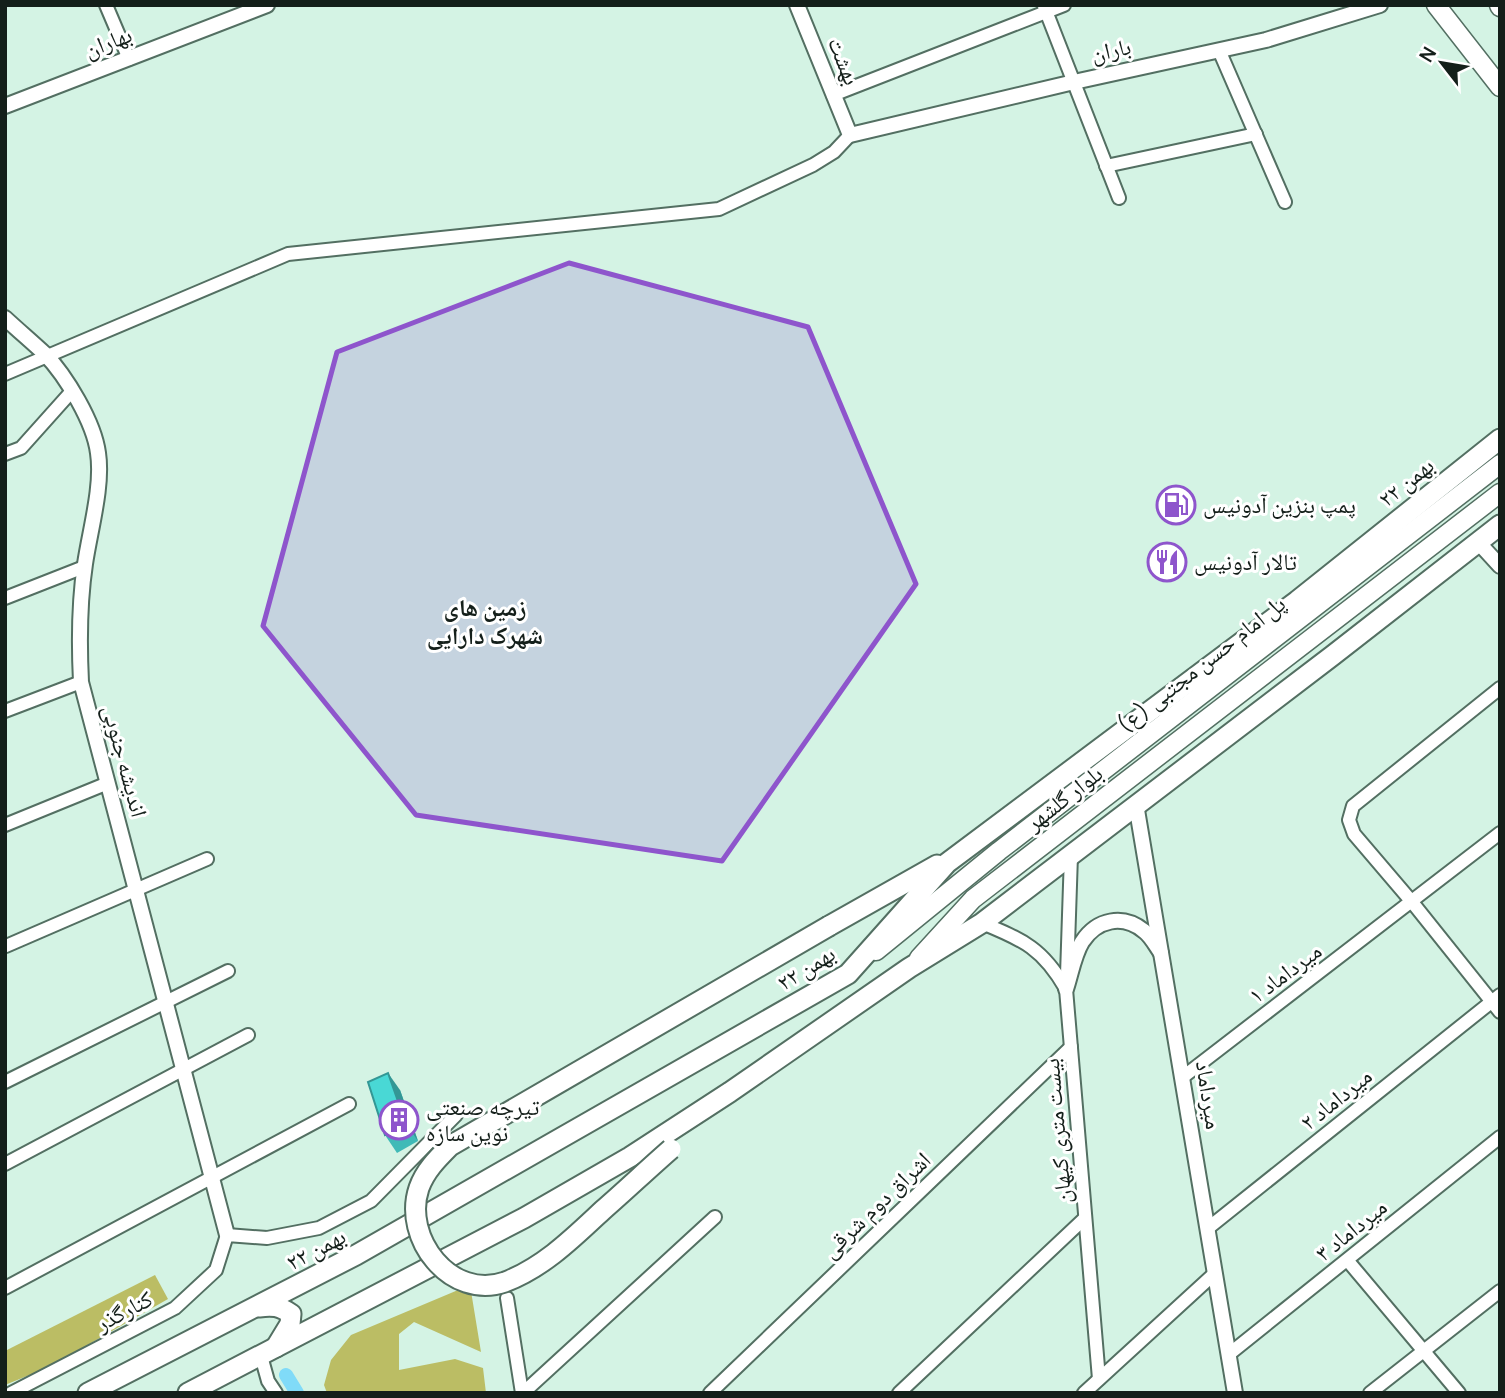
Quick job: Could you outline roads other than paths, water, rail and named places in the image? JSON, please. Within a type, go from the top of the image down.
[{"type":"highway","name":"۲۲ بهمن","points":[[88,1393],[356,1255],[848,974],[947,863],[1297,601],[1500,439]]},
{"type":"highway","points":[[188,1393],[630,1157],[909,968],[982,923],[1500,525]]},
{"type":"highway","points":[[756,1073],[564,1247],[538,1266],[502,1283],[475,1284],[453,1276],[435,1262],[422,1242],[416,1219],[418,1190],[425,1173],[450,1146],[960,853]]},
{"type":"highway","points":[[255,1308],[273,1305],[291,1314],[290,1324],[268,1352]]},
{"type":"main road","points":[[1436,5],[1500,87]]},
{"type":"main road","name":"پل امام حسن مجتبی (ع)","points":[[848,974],[999,851],[1500,464]]},
{"type":"main road","name":"پل امام حسن مجتبی (ع)","points":[[1292,653],[1500,494]]},
{"type":"main road","name":"بلوار گلشهر","points":[[909,968],[972,899],[1292,653]]},
{"type":"street","points":[[106,5],[129,59]]},
{"type":"street","name":"بهاران","points":[[5,106],[267,5]]},
{"type":"street","name":"بهشت","points":[[797,5],[850,135]]},
{"type":"street","points":[[833,95],[1045,8],[1064,5]]},
{"type":"street","name":"باران","points":[[850,135],[1266,40],[1380,5]]},
{"type":"street","points":[[1045,8],[1119,198]]},
{"type":"street","points":[[1219,50],[1285,202]]},
{"type":"street","points":[[1106,166],[1256,134]]},
{"type":"street","points":[[5,374],[288,254],[719,209],[813,164],[834,152],[850,135]]},
{"type":"street","name":"اندیشه جنوبی","points":[[5,318],[47,356],[72,391],[87,420],[98,452],[98,482],[78,625],[81,682],[227,1236]]},
{"type":"street","points":[[5,454],[21,448],[72,391]]},
{"type":"street","points":[[1478,541],[1500,566]]},
{"type":"street","points":[[5,598],[84,568]]},
{"type":"street","points":[[5,711],[81,682]]},
{"type":"street","points":[[1497,1003],[1354,834],[1349,820],[1353,806],[1500,688]]},
{"type":"street","points":[[5,825],[108,783]]},
{"type":"street","name":"میرداماد","points":[[1136,804],[1164,957],[1235,1393]]},
{"type":"street","name":"میرداماد ۱","points":[[1183,1077],[1500,833]]},
{"type":"street","points":[[1066,989],[1071,855]]},
{"type":"street","points":[[6,946],[207,859]]},
{"type":"street","points":[[1066,989],[1081,943],[1092,929],[1112,919],[1129,922],[1146,932],[1164,957]]},
{"type":"street","name":"بیست متری کیهان","points":[[982,923],[1040,952],[1056,971],[1066,989],[1099,1379]]},
{"type":"street","points":[[5,1082],[228,971]]},
{"type":"street","name":"میرداماد ۲","points":[[1207,1229],[1497,1003]]},
{"type":"street","points":[[5,1164],[248,1035]]},
{"type":"street","name":"اشراق دوم شرقی","points":[[710,1393],[1071,1047]]},
{"type":"street","points":[[5,1288],[349,1104]]},
{"type":"street","points":[[227,1236],[267,1238],[319,1228],[371,1202],[456,1115]]},
{"type":"street","name":"میرداماد ۳","points":[[1228,1354],[1348,1261],[1500,1136]]},
{"type":"street","points":[[523,1393],[715,1217]]},
{"type":"street","points":[[899,1393],[1085,1218]]},
{"type":"street","name":"کنارگذر","points":[[11,1393],[175,1308],[216,1270],[227,1236]]},
{"type":"street","points":[[1348,1261],[1459,1393]]},
{"type":"street","points":[[1084,1393],[1214,1274]]},
{"type":"street","points":[[1370,1393],[1500,1291]]},
{"type":"street","points":[[507,1298],[523,1393]]},
{"type":"street","points":[[268,1352],[268,1381],[276,1393]]},
{"type":"waterway","points":[[286,1375],[297,1393]]},
{"type":"place","name":"پمپ بنزین آدونیس","points":[[1176,505]]},
{"type":"place","name":"تالار آدونیس","points":[[1167,562]]},
{"type":"place","name":"تیرچه صنعتی نوین سازه","points":[[399,1120]]},
{"type":"district","name":"زمین های شهرک دارایی","points":[[485,622]]}]
